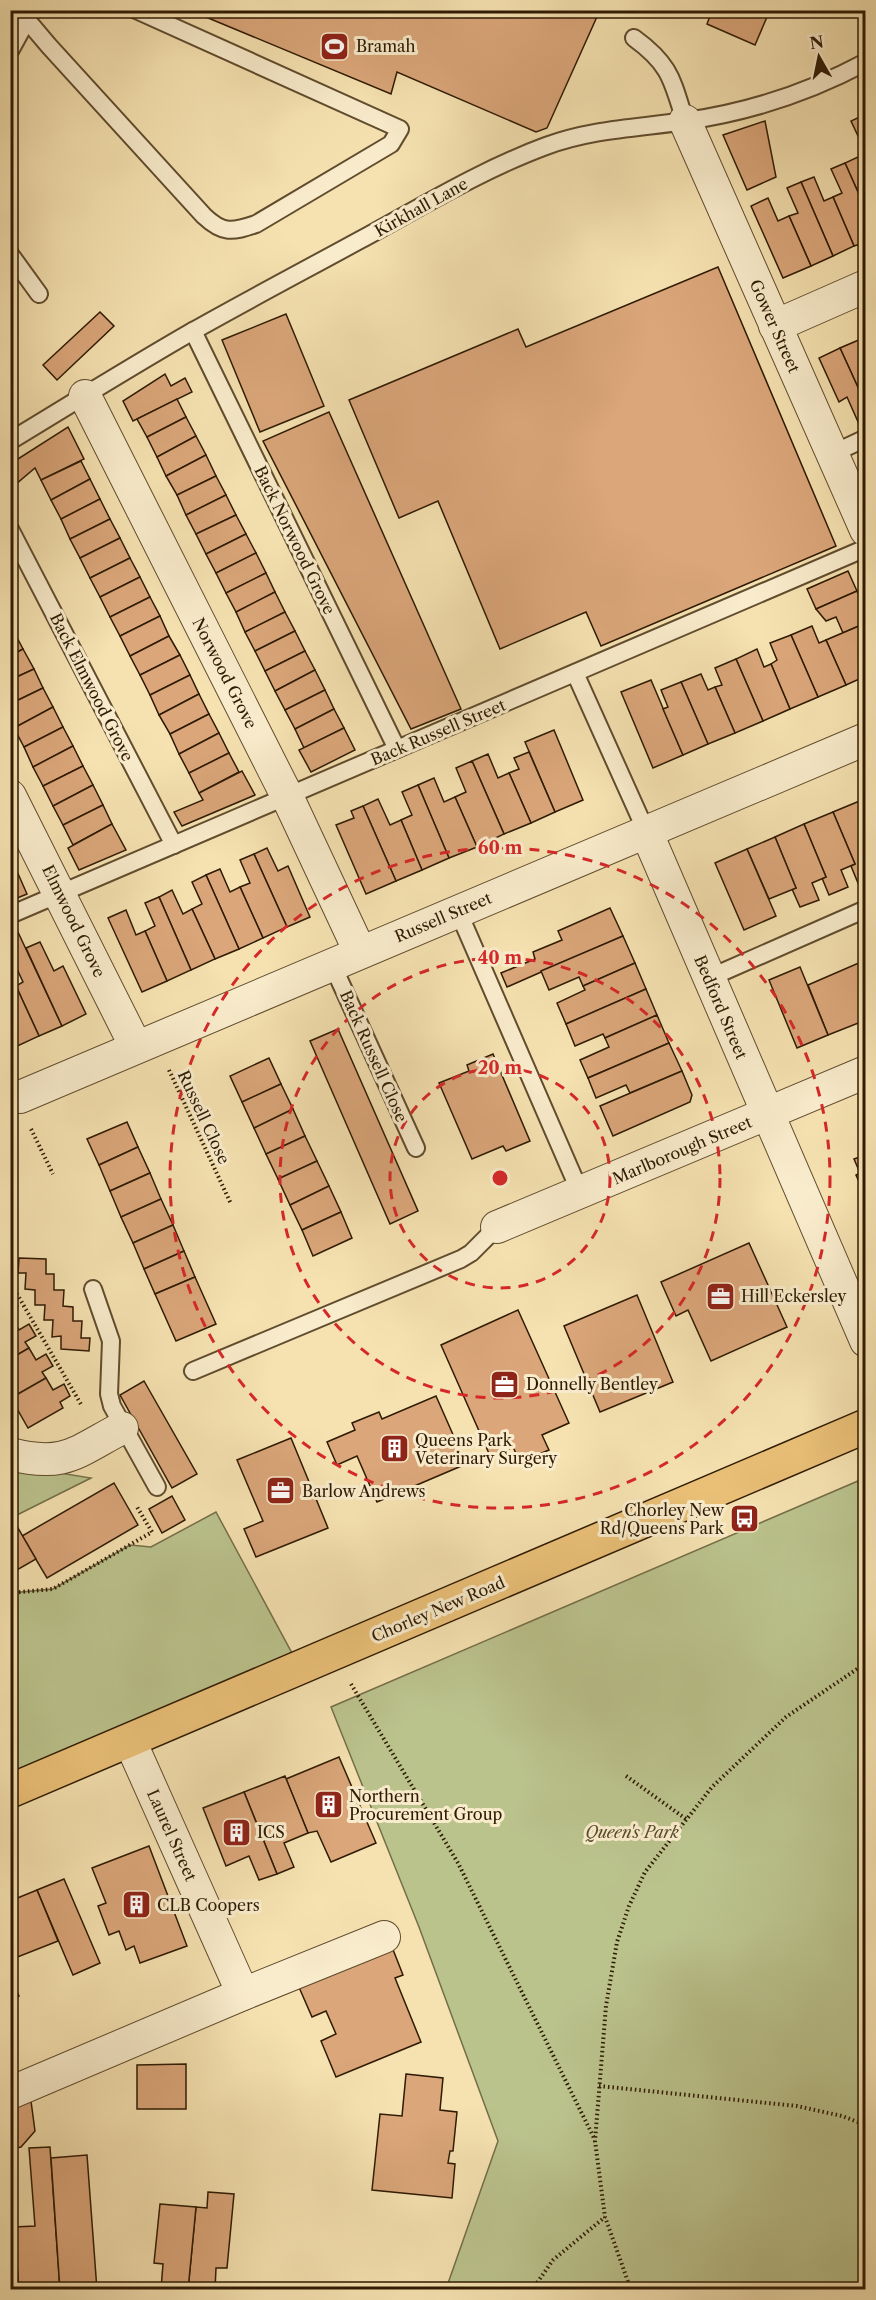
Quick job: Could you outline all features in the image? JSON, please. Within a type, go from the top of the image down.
[{"type":"main road","name":"Chorley New Road","points":[[10,1791],[866,1426]]},
{"type":"street","name":"Gower Street","points":[[685,121],[866,530]]},
{"type":"street","points":[[775,326],[866,286]]},
{"type":"street","name":"Norwood Grove","points":[[85,396],[287,796],[346,958]]},
{"type":"street","name":"Russell Street","points":[[20,1096],[866,739]]},
{"type":"street","name":"Elmwood Grove","points":[[10,796],[61,894],[146,1043]]},
{"type":"street","name":"Bedford Street","points":[[646,831],[866,1341]]},
{"type":"street","name":"Marlborough Street","points":[[497,1227],[866,1072]]},
{"type":"street","points":[[10,1454],[34,1460],[64,1459],[110,1434]]},
{"type":"street","name":"Laurel Street","points":[[130,1741],[243,1994]]},
{"type":"street","points":[[10,2093],[384,1937]]},
{"type":"lane","points":[[10,51],[29,15],[204,216],[214,225],[226,231],[239,230],[256,224],[275,213],[391,144],[400,129],[136,10]]},
{"type":"lane","points":[[634,38],[665,65],[685,121]]},
{"type":"lane","name":"Kirkhall Lane","points":[[10,441],[193,331],[492,169],[545,146],[581,134],[729,113],[802,92],[866,62]]},
{"type":"lane","points":[[10,255],[39,294]]},
{"type":"lane","name":"Back Norwood Grove","points":[[193,331],[397,749]]},
{"type":"lane","points":[[832,454],[866,438]]},
{"type":"lane","name":"Back Elmwood Grove","points":[[10,528],[174,845]]},
{"type":"lane","name":"Back Russell Street","points":[[10,915],[866,548]]},
{"type":"lane","name":"Bedford Street","points":[[575,673],[646,831]]},
{"type":"lane","points":[[709,978],[866,909]]},
{"type":"lane","points":[[458,911],[580,1192]]},
{"type":"lane","name":"Back Russell Close","points":[[346,958],[416,1148]]},
{"type":"lane","points":[[194,1371],[461,1259],[471,1253],[497,1227]]},
{"type":"lane","points":[[93,1289],[111,1341],[110,1434],[157,1487]]},
{"type":"path","name":"Russell Close","points":[[146,1043],[231,1204]]},
{"type":"path","points":[[20,1096],[34,1137],[54,1174]]},
{"type":"path","points":[[10,1282],[87,1415],[110,1434]]},
{"type":"path","points":[[10,1593],[53,1589],[152,1532],[134,1501]]},
{"type":"path","points":[[333,1654],[458,1863],[595,2141]]},
{"type":"path","points":[[631,2289],[605,2217],[595,2141],[611,1970],[628,1906],[645,1872],[712,1787],[786,1717],[866,1664]]},
{"type":"path","points":[[626,1776],[686,1819]]},
{"type":"path","points":[[599,2086],[797,2106],[842,2116],[866,2125]]},
{"type":"path","points":[[532,2289],[553,2260],[605,2217]]},
{"type":"green space","points":[[11,1465],[91,1478],[11,1518]]},
{"type":"green space","name":"Queen's Park","points":[[865,1478],[865,2289],[446,2289],[498,2141],[419,1927],[331,1707]]},
{"type":"green space","points":[[216,1512],[300,1668],[11,1792],[11,1593],[53,1589],[130,1545],[151,1547]]},
{"type":"building","points":[[189,10],[600,10],[547,128],[536,132],[397,72],[391,94]]},
{"type":"building","points":[[698,10],[770,10],[755,45],[707,24],[710,16]]},
{"type":"building","points":[[866,114],[866,153],[851,121]]},
{"type":"building","points":[[765,121],[776,177],[747,190],[723,135]]},
{"type":"building","points":[[858,157],[866,174],[866,210],[845,163]]},
{"type":"building","points":[[845,163],[866,210],[866,242],[854,246],[833,197],[842,193],[831,169]]},
{"type":"building","points":[[814,177],[824,201],[833,197],[854,246],[833,256],[801,182]]},
{"type":"building","points":[[801,182],[833,256],[811,266],[789,216],[798,213],[787,188]]},
{"type":"building","points":[[768,198],[778,221],[789,216],[811,266],[783,278],[751,206]]},
{"type":"building","points":[[718,267],[836,546],[601,646],[586,612],[500,649],[438,501],[399,518],[349,400],[518,329],[526,347]]},
{"type":"building","points":[[100,312],[114,326],[57,380],[43,365]]},
{"type":"building","points":[[286,314],[324,406],[260,432],[222,340]]},
{"type":"building","points":[[861,339],[866,348],[866,405],[840,348]]},
{"type":"building","points":[[840,348],[866,405],[866,421],[859,424],[847,397],[839,402],[819,358]]},
{"type":"building","points":[[165,374],[171,386],[185,378],[192,392],[133,421],[123,401]]},
{"type":"building","points":[[177,399],[186,417],[147,437],[137,419]]},
{"type":"building","points":[[329,412],[461,709],[411,729],[263,441]]},
{"type":"building","points":[[186,417],[196,436],[157,457],[147,437]]},
{"type":"building","points":[[68,427],[84,459],[41,480],[35,468],[16,484],[10,474],[10,464]]},
{"type":"building","points":[[196,436],[206,455],[166,476],[157,457]]},
{"type":"building","points":[[206,455],[216,476],[177,495],[166,476]]},
{"type":"building","points":[[81,461],[90,479],[51,500],[41,480]]},
{"type":"building","points":[[216,476],[226,495],[186,515],[177,495]]},
{"type":"building","points":[[90,479],[100,499],[61,519],[51,500]]},
{"type":"building","points":[[226,495],[236,515],[196,534],[186,515]]},
{"type":"building","points":[[100,499],[110,519],[70,539],[61,519]]},
{"type":"building","points":[[236,515],[246,534],[206,554],[196,534]]},
{"type":"building","points":[[110,519],[120,538],[80,558],[70,539]]},
{"type":"building","points":[[246,534],[256,553],[216,573],[206,554]]},
{"type":"building","points":[[120,538],[130,558],[90,578],[80,558]]},
{"type":"building","points":[[256,553],[266,573],[226,593],[216,573]]},
{"type":"building","points":[[130,558],[140,577],[100,597],[90,578]]},
{"type":"building","points":[[848,571],[857,591],[816,609],[807,589]]},
{"type":"building","points":[[266,573],[275,592],[236,612],[226,593]]},
{"type":"building","points":[[140,577],[150,597],[110,617],[100,597]]},
{"type":"building","points":[[857,591],[866,611],[866,623],[843,633],[836,617],[826,621],[816,609]]},
{"type":"building","points":[[275,592],[285,612],[245,632],[236,612]]},
{"type":"building","points":[[150,597],[160,616],[120,636],[110,617]]},
{"type":"building","points":[[285,612],[295,631],[255,651],[245,632]]},
{"type":"building","points":[[160,616],[169,636],[130,656],[120,636]]},
{"type":"building","points":[[866,623],[866,676],[846,685],[826,640]]},
{"type":"building","points":[[812,626],[819,643],[826,640],[846,685],[818,697],[791,635]]},
{"type":"building","points":[[13,630],[23,649],[10,656],[10,631]]},
{"type":"building","points":[[295,631],[305,651],[265,671],[255,651]]},
{"type":"building","points":[[791,635],[818,697],[790,709],[771,664],[777,660],[770,643]]},
{"type":"building","points":[[169,636],[180,655],[140,675],[130,656]]},
{"type":"building","points":[[23,649],[34,669],[10,680],[10,656]]},
{"type":"building","points":[[757,649],[764,667],[771,664],[790,709],[763,721],[736,659]]},
{"type":"building","points":[[305,651],[315,670],[275,691],[265,671]]},
{"type":"building","points":[[180,655],[190,675],[150,695],[140,675]]},
{"type":"building","points":[[736,659],[763,721],[735,733],[715,687],[722,685],[715,668]]},
{"type":"building","points":[[34,669],[43,688],[10,704],[10,680]]},
{"type":"building","points":[[315,670],[325,690],[285,710],[275,691]]},
{"type":"building","points":[[701,674],[708,690],[715,687],[735,733],[708,744],[681,682]]},
{"type":"building","points":[[190,675],[199,694],[159,715],[150,695]]},
{"type":"building","points":[[651,680],[683,755],[653,768],[621,692]]},
{"type":"building","points":[[681,682],[708,744],[683,755],[663,709],[668,707],[661,690]]},
{"type":"building","points":[[43,688],[53,707],[14,728],[10,722],[10,704]]},
{"type":"building","points":[[325,690],[334,709],[295,729],[285,710]]},
{"type":"building","points":[[199,694],[209,714],[170,734],[159,715]]},
{"type":"building","points":[[53,707],[63,727],[24,747],[14,728]]},
{"type":"building","points":[[334,709],[344,728],[304,748],[295,729]]},
{"type":"building","points":[[209,714],[219,733],[179,754],[170,734]]},
{"type":"building","points":[[63,727],[73,746],[33,767],[24,747]]},
{"type":"building","points":[[344,728],[355,750],[311,772],[299,750]]},
{"type":"building","points":[[554,730],[583,800],[555,812],[525,742]]},
{"type":"building","points":[[219,733],[229,753],[189,773],[179,754]]},
{"type":"building","points":[[73,746],[83,766],[43,786],[33,767]]},
{"type":"building","points":[[529,752],[555,812],[531,823],[509,773],[519,769],[514,758]]},
{"type":"building","points":[[229,753],[239,772],[199,793],[189,773]]},
{"type":"building","points":[[488,754],[498,778],[509,773],[531,823],[504,834],[472,761]]},
{"type":"building","points":[[472,761],[504,834],[477,847],[455,797],[466,792],[456,768]]},
{"type":"building","points":[[83,766],[93,785],[53,806],[43,786]]},
{"type":"building","points":[[242,771],[255,795],[182,826],[174,812],[203,800],[199,793]]},
{"type":"building","points":[[434,778],[444,802],[455,797],[477,847],[449,858],[418,785]]},
{"type":"building","points":[[93,785],[103,805],[63,825],[53,806]]},
{"type":"building","points":[[418,785],[449,858],[422,870],[401,820],[412,815],[402,792]]},
{"type":"building","points":[[378,799],[390,825],[401,820],[422,870],[396,881],[363,806]]},
{"type":"building","points":[[862,800],[866,807],[866,880],[858,883],[851,866],[855,864],[833,812]]},
{"type":"building","points":[[103,805],[112,824],[73,845],[63,825]]},
{"type":"building","points":[[363,806],[396,881],[366,894],[336,825],[354,818],[351,811]]},
{"type":"building","points":[[833,812],[855,864],[841,870],[848,887],[829,895],[822,878],[826,877],[804,824]]},
{"type":"building","points":[[112,824],[126,850],[79,870],[68,848]]},
{"type":"building","points":[[804,824],[826,877],[812,883],[819,900],[800,907],[792,889],[796,888],[775,837]]},
{"type":"building","points":[[775,837],[796,888],[769,899],[747,849]]},
{"type":"building","points":[[267,848],[278,871],[288,866],[310,917],[287,927],[254,854]]},
{"type":"building","points":[[747,849],[776,916],[744,930],[715,863]]},
{"type":"building","points":[[254,854],[287,927],[263,938],[240,887],[250,883],[240,860]]},
{"type":"building","points":[[16,869],[27,894],[10,901],[10,872]]},
{"type":"building","points":[[220,869],[230,892],[240,887],[263,938],[239,949],[206,875]]},
{"type":"building","points":[[206,875],[239,949],[215,959],[192,909],[202,904],[192,882]]},
{"type":"building","points":[[172,890],[183,914],[192,909],[215,959],[191,970],[159,897]]},
{"type":"building","points":[[159,897],[191,970],[167,981],[145,931],[155,926],[145,903]]},
{"type":"building","points":[[610,908],[623,936],[507,987],[501,973],[535,959],[533,952],[562,940],[558,931]]},
{"type":"building","points":[[126,910],[136,935],[145,931],[167,981],[142,992],[108,918]]},
{"type":"building","points":[[17,930],[62,1026],[39,1036],[16,986],[23,982],[15,965],[10,967],[10,933]]},
{"type":"building","points":[[623,936],[635,963],[583,986],[579,977],[549,990],[541,971]]},
{"type":"building","points":[[40,942],[54,971],[63,966],[86,1014],[62,1026],[26,948]]},
{"type":"building","points":[[861,962],[866,972],[866,1020],[828,1035],[808,985]]},
{"type":"building","points":[[635,963],[646,989],[566,1024],[557,1003],[585,990],[583,986]]},
{"type":"building","points":[[800,967],[828,1035],[797,1048],[769,980]]},
{"type":"building","points":[[16,986],[39,1036],[13,1048],[10,1043],[10,988]]},
{"type":"building","points":[[646,989],[657,1015],[605,1038],[603,1034],[575,1046],[566,1024]]},
{"type":"building","points":[[657,1015],[669,1043],[588,1078],[580,1060],[609,1047],[605,1038]]},
{"type":"building","points":[[338,1029],[418,1211],[390,1224],[310,1041]]},
{"type":"building","points":[[669,1043],[682,1071],[630,1093],[626,1085],[596,1098],[588,1078]]},
{"type":"building","points":[[493,1054],[530,1141],[506,1151],[503,1146],[472,1159],[439,1083],[469,1071],[467,1065]]},
{"type":"building","points":[[269,1058],[281,1084],[242,1102],[230,1076]]},
{"type":"building","points":[[682,1071],[692,1095],[690,1102],[613,1136],[600,1106]]},
{"type":"building","points":[[281,1084],[293,1109],[254,1128],[242,1102]]},
{"type":"building","points":[[293,1109],[305,1136],[266,1154],[254,1128]]},
{"type":"building","points":[[127,1122],[138,1147],[99,1165],[87,1139]]},
{"type":"building","points":[[305,1136],[317,1161],[278,1179],[266,1154]]},
{"type":"building","points":[[138,1147],[150,1173],[110,1191],[99,1165]]},
{"type":"building","points":[[866,1155],[866,1197],[856,1175],[860,1173],[854,1159]]},
{"type":"building","points":[[317,1161],[329,1186],[290,1205],[278,1179]]},
{"type":"building","points":[[150,1173],[161,1199],[121,1217],[110,1191]]},
{"type":"building","points":[[329,1186],[341,1212],[302,1230],[290,1205]]},
{"type":"building","points":[[161,1199],[173,1225],[133,1243],[121,1217]]},
{"type":"building","points":[[341,1212],[352,1238],[313,1256],[302,1230]]},
{"type":"building","points":[[173,1225],[184,1251],[144,1269],[133,1243]]},
{"type":"building","name":"Hill Eckersley","points":[[749,1243],[787,1327],[711,1361],[688,1310],[676,1316],[661,1282]]},
{"type":"building","points":[[184,1251],[195,1277],[155,1294],[144,1269]]},
{"type":"building","points":[[19,1258],[46,1259],[46,1274],[54,1274],[54,1290],[64,1290],[63,1306],[73,1307],[73,1321],[82,1321],[81,1338],[90,1338],[89,1351],[61,1349],[61,1336],[52,1337],[53,1320],[44,1320],[45,1305],[35,1305],[35,1290],[25,1289],[26,1273],[18,1273]]},
{"type":"building","points":[[195,1277],[216,1324],[176,1341],[155,1294]]},
{"type":"building","points":[[12,1294],[18,1306],[10,1311],[10,1295]]},
{"type":"building","points":[[637,1295],[673,1382],[600,1412],[564,1326]]},
{"type":"building","name":"Donnelly Bentley","points":[[518,1310],[569,1423],[542,1435],[549,1450],[520,1462],[513,1447],[491,1458],[441,1345]]},
{"type":"building","points":[[12,1318],[19,1330],[29,1324],[36,1336],[25,1342],[29,1348],[10,1359]]},
{"type":"building","points":[[29,1348],[36,1360],[46,1354],[53,1366],[42,1372],[46,1378],[11,1398],[10,1359]]},
{"type":"building","points":[[46,1378],[53,1390],[64,1384],[70,1396],[60,1402],[63,1408],[28,1428],[11,1398]]},
{"type":"building","points":[[144,1381],[197,1474],[172,1488],[120,1395]]},
{"type":"building","name":"Queens Park Veterinary Surgery","points":[[436,1396],[466,1464],[377,1502],[357,1456],[337,1465],[327,1442],[355,1430],[352,1423],[379,1412],[382,1419]]},
{"type":"building","name":"Barlow Andrews","points":[[291,1438],[328,1528],[256,1557],[244,1529],[263,1521],[237,1460]]},
{"type":"building","points":[[114,1483],[138,1525],[47,1578],[22,1536]]},
{"type":"building","points":[[172,1496],[185,1520],[162,1533],[149,1509]]},
{"type":"building","points":[[10,1517],[36,1559],[10,1574]]},
{"type":"building","name":"Northern Procurement Group","points":[[339,1757],[376,1843],[331,1862],[317,1831],[308,1833],[286,1779]]},
{"type":"building","points":[[285,1776],[308,1833],[284,1843],[294,1867],[277,1874],[244,1792]]},
{"type":"building","name":"ICS","points":[[244,1792],[277,1874],[259,1880],[249,1856],[226,1866],[203,1808]]},
{"type":"building","name":"CLB Coopers","points":[[149,1846],[187,1946],[140,1963],[134,1946],[126,1950],[119,1931],[109,1935],[98,1906],[106,1903],[92,1868]]},
{"type":"building","points":[[64,1879],[100,1963],[73,1975],[37,1890]]},
{"type":"building","points":[[37,1890],[58,1941],[10,1960],[10,1901]]},
{"type":"building","points":[[392,1947],[403,1975],[395,1978],[421,2042],[336,2077],[321,2041],[336,2034],[326,2011],[312,2017],[298,1985]]},
{"type":"building","points":[[10,1975],[19,1996],[10,2000]]},
{"type":"building","points":[[186,2064],[186,2109],[137,2109],[137,2065]]},
{"type":"building","points":[[406,2074],[443,2078],[440,2110],[457,2112],[453,2151],[450,2151],[448,2163],[455,2164],[452,2198],[372,2190],[380,2114],[402,2116]]},
{"type":"building","points":[[31,2101],[35,2131],[21,2147],[10,2149],[10,2109]]},
{"type":"building","points":[[50,2147],[60,2290],[19,2290],[14,2227],[35,2226],[29,2148]]},
{"type":"building","points":[[87,2155],[97,2290],[60,2290],[51,2158]]},
{"type":"building","points":[[208,2192],[234,2194],[227,2268],[216,2268],[215,2290],[188,2290],[196,2207],[207,2208]]},
{"type":"building","points":[[160,2204],[196,2207],[188,2290],[161,2289],[163,2264],[154,2263]]},
{"type":"building","points":[[10,2227],[14,2227],[19,2290],[10,2290]]},
{"type":"place","name":"Bramah","points":[[335,46]]},
{"type":"place","name":"Hill Eckersley","points":[[720,1296]]},
{"type":"place","name":"Donnelly Bentley","points":[[505,1384]]},
{"type":"place","name":"Queens Park Veterinary Surgery","points":[[394,1449]]},
{"type":"place","name":"Barlow Andrews","points":[[281,1491]]},
{"type":"place","name":"Chorley New Rd/Queens Park","points":[[745,1519]]},
{"type":"place","name":"Northern Procurement Group","points":[[328,1805]]},
{"type":"place","name":"ICS","points":[[236,1832]]},
{"type":"place","name":"CLB Coopers","points":[[136,1905]]}]
